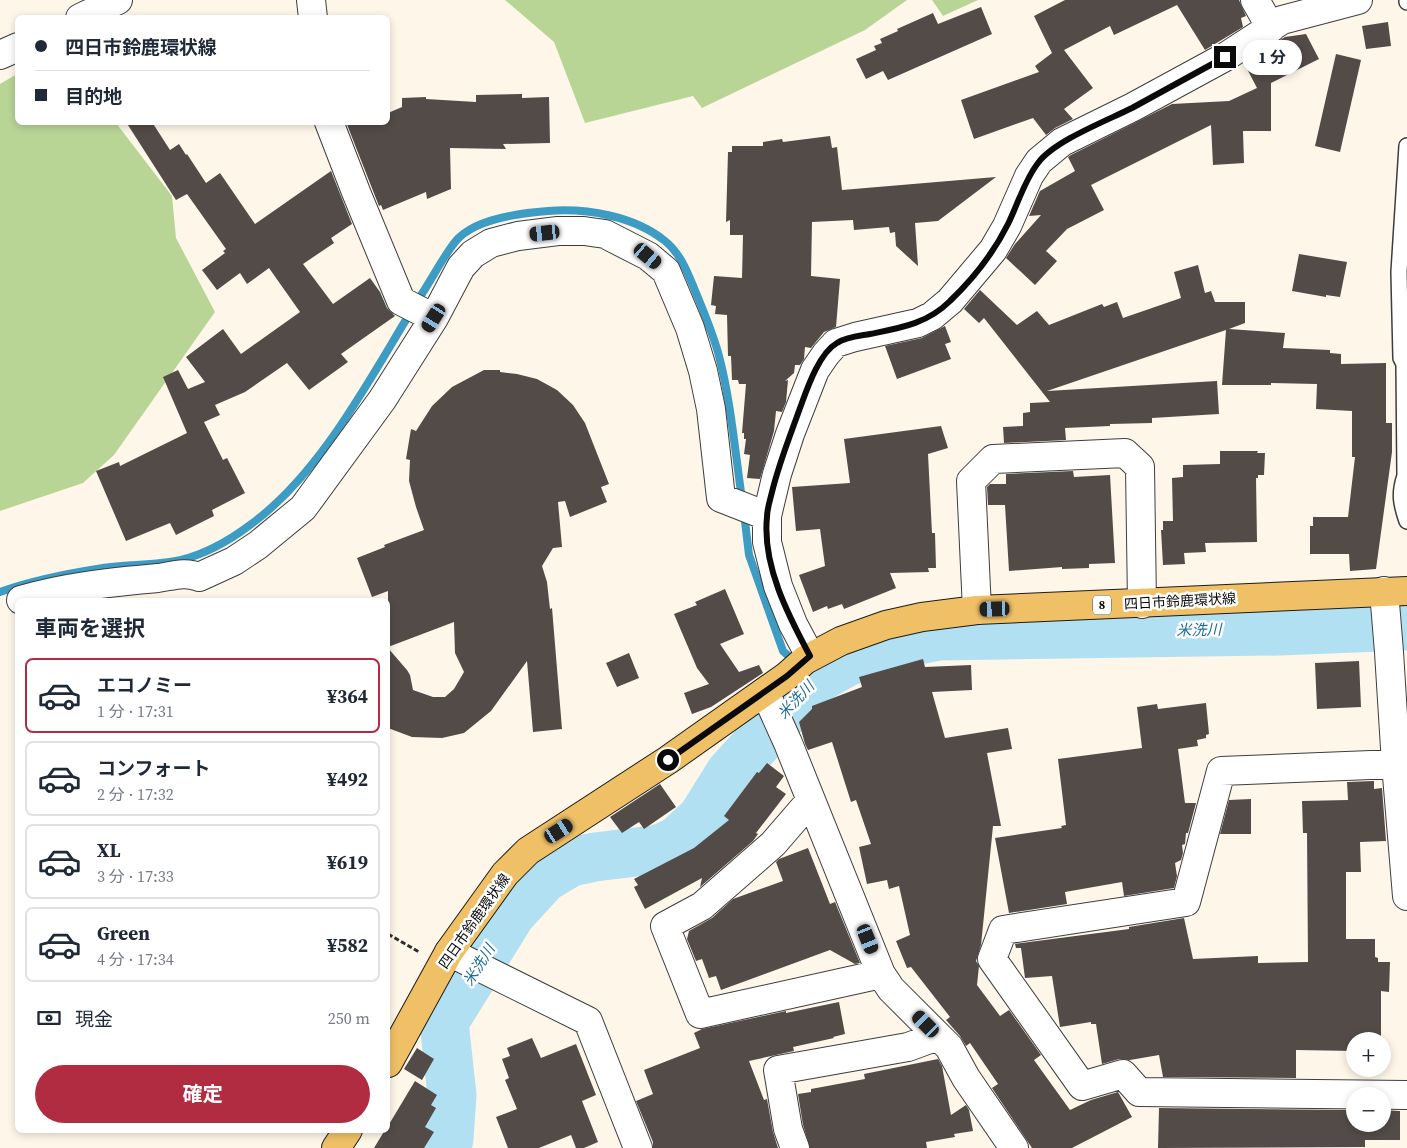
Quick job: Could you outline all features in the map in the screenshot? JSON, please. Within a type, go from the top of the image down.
[{"type":"main road","name":"四日市鈴鹿環状線","points":[[390,1060],[449,958],[505,874],[528,851],[668,760],[765,692],[801,664],[841,641],[886,625],[922,617],[977,610],[1392,594]]},
{"type":"main road","points":[[336,1148],[346,1133]]},
{"type":"street","points":[[86,15],[118,0]]},
{"type":"street","points":[[311,0],[313,15]]},
{"type":"street","points":[[1255,0],[1271,28]]},
{"type":"street","points":[[801,664],[793,624],[778,586],[767,542],[763,514],[815,370],[836,343],[854,337],[905,327],[932,316],[950,301],[993,250],[1015,209],[1029,176],[1039,161],[1062,142],[1217,62],[1282,20],[1358,0]]},
{"type":"street","points":[[0,55],[15,48]]},
{"type":"street","points":[[330,125],[401,301],[432,317]]},
{"type":"street","points":[[29,598],[102,583],[190,573],[199,577],[234,561],[258,545],[303,508],[317,490],[382,400],[460,267],[473,254],[491,243],[518,236],[558,231],[584,231],[605,234],[648,256],[666,271],[690,328],[703,371],[711,409],[720,498],[763,514]]},
{"type":"street","points":[[977,610],[971,481],[993,459],[1125,453],[1140,467],[1142,604]]},
{"type":"street","points":[[1392,594],[1395,649],[1396,764],[1407,896]]},
{"type":"street","points":[[0,607],[15,601]]},
{"type":"street","points":[[765,692],[788,743],[882,974],[891,989],[949,1048],[1008,1146]]},
{"type":"street","points":[[1396,764],[1221,771],[1186,902],[1003,930],[992,959],[1082,1086],[1124,1074],[1139,1092],[1407,1095]]},
{"type":"street","points":[[811,800],[773,844],[702,906],[665,926],[700,1014],[882,974]]},
{"type":"street","points":[[449,958],[496,977],[588,1021],[636,1147]]},
{"type":"street","points":[[796,1148],[788,1129],[778,1070],[908,1047],[938,1036]]},
{"type":"lane","points":[[1407,146],[1399,272],[1401,358],[1404,364],[1405,476],[1400,490],[1407,521]]},
{"type":"path","points":[[390,935],[449,958]]},
{"type":"green space","points":[[505,0],[907,0],[865,30],[702,108],[693,96],[585,123],[554,42]]},
{"type":"green space","points":[[932,0],[978,0],[943,16]]},
{"type":"green space","points":[[15,75],[15,125],[118,125],[172,196],[176,238],[215,312],[114,455],[83,483],[0,511],[0,84]]},
{"type":"building","points":[[1065,0],[1239,0],[1246,16],[1241,18],[1243,27],[1205,50],[1177,5],[1114,35],[1110,26],[1064,50],[1093,88],[1064,109],[1073,119],[1046,135],[1033,118],[974,139],[961,100],[1039,72],[1035,66],[1052,53],[1034,16]]},
{"type":"building","points":[[981,7],[992,34],[888,80],[883,71],[866,79],[856,59],[876,50],[874,46],[882,43],[880,39],[933,13],[938,24]]},
{"type":"building","points":[[1388,22],[1391,46],[1366,49],[1362,26]]},
{"type":"building","points":[[1306,34],[1319,59],[1271,83],[1271,131],[1243,131],[1244,163],[1213,165],[1211,125],[1091,185],[1104,210],[1067,229],[1046,251],[1057,261],[1035,285],[1006,258],[1015,244],[1041,215],[1029,216],[1040,191],[1075,171],[1068,157],[1172,104],[1229,101],[1257,88],[1244,63],[1285,37]]},
{"type":"building","points":[[1336,54],[1361,60],[1340,152],[1315,146]]},
{"type":"building","points":[[522,94],[522,98],[549,97],[550,143],[503,144],[506,149],[450,148],[451,189],[427,199],[426,192],[383,210],[381,205],[379,206],[347,125],[390,125],[390,112],[402,107],[402,98],[426,97],[426,99],[476,102],[476,95]]},
{"type":"building","points":[[128,125],[154,125],[170,150],[179,144],[206,183],[220,173],[255,224],[331,171],[352,224],[331,238],[334,243],[303,264],[333,304],[370,278],[380,292],[387,308],[395,316],[341,354],[348,362],[309,390],[287,363],[245,392],[215,405],[220,415],[204,422],[223,460],[227,458],[245,493],[212,510],[214,516],[176,535],[170,523],[126,541],[96,471],[119,462],[120,466],[187,433],[163,377],[178,370],[188,389],[205,382],[186,357],[223,329],[241,354],[300,312],[269,268],[247,284],[240,273],[217,290],[202,270],[225,253],[223,251],[226,249],[187,194],[176,200]]},
{"type":"building","points":[[830,136],[832,148],[837,147],[842,190],[996,177],[938,221],[915,223],[918,266],[896,246],[895,232],[890,233],[889,227],[854,230],[853,220],[812,222],[811,276],[840,279],[836,327],[824,332],[811,348],[805,347],[804,359],[800,365],[795,365],[794,373],[785,381],[788,380],[786,402],[782,412],[776,411],[774,431],[760,479],[747,478],[750,455],[744,454],[746,439],[744,439],[744,433],[742,433],[746,384],[739,384],[738,380],[732,380],[731,356],[728,356],[727,315],[715,314],[716,306],[711,305],[714,276],[742,278],[743,235],[730,235],[730,220],[726,222],[728,152],[732,152],[732,146],[763,146],[763,142],[782,139],[783,142]]},
{"type":"building","points":[[1299,254],[1347,262],[1340,297],[1326,295],[1326,297],[1292,291]]},
{"type":"building","points":[[1198,265],[1205,293],[1211,291],[1215,302],[1245,302],[1245,323],[1229,329],[1285,333],[1283,348],[1330,350],[1330,353],[1341,354],[1341,364],[1386,363],[1386,423],[1392,423],[1392,452],[1376,569],[1350,571],[1349,554],[1310,554],[1310,526],[1313,526],[1313,517],[1348,517],[1355,457],[1352,457],[1352,411],[1316,409],[1317,384],[1222,385],[1226,330],[1047,391],[1217,381],[1219,414],[1152,418],[1152,423],[1065,428],[1066,440],[1004,443],[1003,427],[1023,426],[1023,413],[1030,412],[1030,403],[1050,402],[984,318],[979,323],[964,309],[980,290],[1017,325],[1037,311],[1049,325],[1102,304],[1104,307],[1117,302],[1123,318],[1181,298],[1174,272]]},
{"type":"building","points":[[945,326],[951,342],[945,344],[951,359],[897,379],[885,346],[922,338]]},
{"type":"building","points":[[484,370],[500,370],[500,372],[537,379],[557,390],[573,405],[585,423],[609,484],[601,487],[607,502],[570,517],[565,501],[558,502],[562,547],[553,548],[542,566],[547,582],[550,609],[552,608],[562,729],[533,732],[527,661],[491,711],[464,733],[442,738],[412,737],[390,729],[390,650],[410,675],[413,690],[433,697],[445,697],[454,689],[464,672],[455,653],[454,622],[390,646],[390,598],[388,598],[388,591],[372,597],[357,558],[385,547],[384,545],[424,530],[409,481],[410,460],[406,459],[411,429],[416,431],[432,406],[452,387]]},
{"type":"building","points":[[941,426],[948,448],[928,454],[932,533],[935,533],[936,568],[928,568],[929,572],[890,573],[896,588],[844,609],[842,604],[828,609],[827,606],[813,612],[799,575],[825,566],[820,529],[796,531],[792,487],[850,483],[844,439]]},
{"type":"building","points":[[1220,451],[1258,451],[1257,453],[1265,453],[1264,475],[1258,475],[1258,478],[1256,478],[1257,542],[1205,543],[1206,552],[1184,553],[1185,564],[1163,565],[1161,530],[1163,530],[1163,521],[1173,521],[1172,478],[1183,477],[1183,465],[1220,464]]},
{"type":"building","points":[[1073,471],[1074,477],[1110,475],[1115,563],[1089,564],[1089,568],[1062,569],[1062,567],[1009,571],[1005,505],[988,505],[987,487],[990,484],[1006,484],[1006,474]]},
{"type":"building","points":[[725,589],[744,634],[720,644],[739,672],[759,665],[763,673],[711,707],[692,714],[684,693],[709,684],[697,668],[674,614],[697,605],[695,602]]},
{"type":"building","points":[[629,653],[639,678],[617,687],[606,663]]},
{"type":"building","points":[[923,659],[925,667],[971,665],[972,690],[932,692],[945,738],[1008,728],[1012,749],[987,753],[1001,826],[993,826],[981,945],[976,961],[979,966],[977,985],[1000,1016],[1009,1010],[1041,1055],[1034,1060],[1070,1110],[1091,1100],[1118,1092],[1132,1117],[1072,1148],[1032,1148],[992,1088],[998,1084],[970,1043],[966,1046],[946,1020],[950,1017],[911,967],[907,968],[896,941],[910,935],[899,886],[889,889],[887,880],[867,884],[859,847],[871,844],[856,800],[851,802],[832,742],[808,750],[805,744],[799,722],[812,709],[812,706],[862,687],[859,677]]},
{"type":"building","points":[[1359,661],[1361,707],[1317,709],[1315,663]]},
{"type":"building","points":[[1206,703],[1209,734],[1206,735],[1206,738],[1197,740],[1198,746],[1178,749],[1185,803],[1196,803],[1188,833],[1186,833],[1185,844],[1182,845],[1183,853],[1181,860],[1175,863],[1177,876],[1174,888],[1124,896],[1122,882],[1065,892],[1067,904],[1009,913],[995,838],[1062,828],[1061,826],[1066,825],[1058,759],[1142,748],[1137,707],[1157,704],[1158,709]]},
{"type":"building","points":[[767,763],[784,776],[776,787],[786,794],[756,833],[758,834],[753,841],[700,887],[702,878],[645,909],[634,887],[638,885],[634,879],[694,848],[729,820],[724,816],[757,772],[759,773]]},
{"type":"building","points":[[1374,781],[1374,789],[1382,788],[1386,841],[1360,842],[1361,872],[1346,872],[1346,939],[1375,939],[1375,957],[1378,958],[1378,962],[1390,962],[1389,992],[1381,991],[1381,1032],[1346,1032],[1346,1051],[1296,1050],[1296,1078],[1163,1077],[1159,1055],[1130,1060],[1119,1059],[1102,1064],[1096,1024],[1091,1024],[1091,1022],[1060,1027],[1052,976],[1025,978],[1021,948],[1016,948],[1015,944],[1129,929],[1129,927],[1184,918],[1193,959],[1258,956],[1258,963],[1308,962],[1307,833],[1303,833],[1302,801],[1348,800],[1347,782]]},
{"type":"building","points":[[660,784],[676,807],[644,829],[639,822],[622,833],[610,817]]},
{"type":"building","points":[[1251,799],[1251,834],[1220,834],[1229,800]]},
{"type":"building","points":[[808,848],[830,904],[835,902],[860,963],[855,964],[830,950],[721,990],[716,976],[709,978],[702,959],[696,961],[687,939],[689,931],[712,918],[733,899],[783,881],[776,862],[779,859]]},
{"type":"building","points":[[839,1002],[845,1034],[793,1047],[794,1051],[749,1061],[764,1100],[767,1099],[778,1148],[653,1148],[653,1142],[636,1101],[653,1094],[644,1070],[700,1048],[694,1033],[702,1029]]},
{"type":"building","points":[[532,1038],[541,1058],[576,1044],[596,1095],[582,1101],[598,1142],[584,1148],[576,1148],[571,1135],[539,1148],[508,1148],[496,1117],[517,1109],[505,1080],[509,1078],[502,1059],[510,1056],[507,1048]]},
{"type":"building","points":[[417,1048],[434,1059],[422,1080],[404,1069]]},
{"type":"building","points":[[938,1059],[942,1066],[951,1115],[966,1105],[969,1110],[973,1131],[954,1134],[955,1137],[926,1142],[927,1148],[810,1148],[803,1125],[798,1094],[811,1092],[811,1089],[865,1079],[864,1074]]},
{"type":"building","points":[[415,1081],[437,1095],[431,1105],[436,1108],[425,1127],[434,1132],[424,1148],[374,1148],[383,1133],[390,1133],[390,1123]]},
{"type":"building","points":[[1159,1108],[1346,1110],[1346,1132],[1391,1132],[1391,1110],[1400,1111],[1400,1140],[1365,1140],[1365,1147],[1158,1148]]},
{"type":"waterway","points":[[0,592],[36,581],[85,571],[181,560],[217,546],[250,525],[277,502],[326,447],[455,242],[463,234],[485,223],[525,213],[563,210],[610,216],[639,225],[653,232],[675,251],[691,282],[711,330],[719,356],[730,409],[742,499]]},
{"type":"waterway","points":[[744,513],[749,555],[783,651],[815,680]]},
{"type":"waterway","name":"米洗川","points":[[446,1148],[449,1139],[452,1095],[444,1022],[511,914],[544,878],[571,862],[660,849],[677,841],[702,818],[730,773],[815,680],[847,662],[893,645],[939,636],[1279,631],[1407,626]]},
{"type":"route","points":[[668,760],[787,676],[810,656],[793,624],[778,586],[767,542],[766,516],[790,434],[815,370],[826,354],[836,343],[854,337],[918,324],[932,316],[950,301],[979,269],[993,250],[1007,226],[1029,176],[1039,161],[1062,142],[1225,57]]}]
